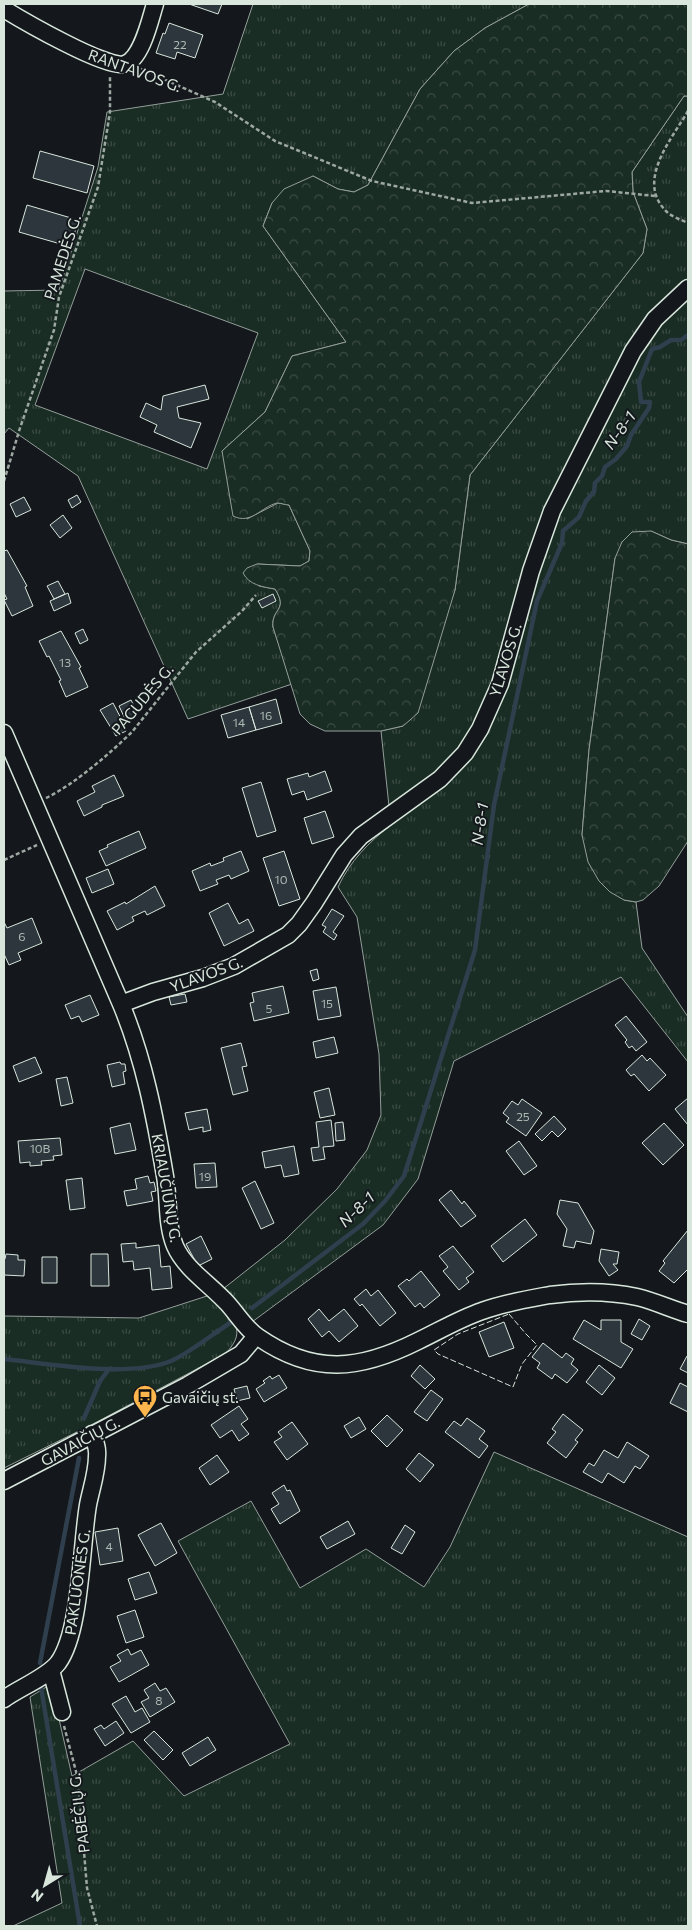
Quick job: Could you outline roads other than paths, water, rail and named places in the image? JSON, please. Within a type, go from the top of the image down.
[{"type":"street","name":"RANTAVOS G.","points":[[4,9],[34,27],[118,64],[139,50],[155,4]]},
{"type":"street","name":"YLAVOS G.","points":[[121,1004],[153,992],[204,978],[234,966],[288,935],[299,924],[314,903],[344,855],[361,836],[440,779],[465,753],[480,729],[500,684],[531,571],[552,510],[633,351],[655,319],[688,288]]},
{"type":"street","name":"KRIAUČIŪNŲ G.","points":[[4,733],[137,1044],[152,1104],[166,1180],[171,1232],[175,1246],[180,1256],[256,1336],[274,1347],[314,1363],[332,1366],[352,1365],[370,1361],[416,1343],[482,1311],[549,1295],[575,1292],[617,1294],[638,1298],[688,1314]]},
{"type":"street","name":"GAVAIČIŲ G.","points":[[4,1481],[241,1354],[256,1336]]},
{"type":"street","name":"PAKLUONĖS G.","points":[[4,1699],[51,1670],[68,1645],[74,1616],[88,1506],[98,1457],[92,1434]]},
{"type":"street","points":[[51,1670],[62,1712]]},
{"type":"waterway","name":"N-8-1","points":[[252,1308],[363,1224],[385,1201],[404,1176],[475,950],[494,805],[537,601],[562,543],[563,531],[579,517],[586,501],[594,492],[595,483],[602,476],[605,467],[616,459],[627,446],[631,435],[649,408],[650,402],[641,402],[639,382],[652,349],[660,347],[671,340],[681,340],[688,335]]},
{"type":"waterway","name":"N-8-1","points":[[4,1359],[89,1368],[134,1369],[153,1366],[178,1358],[230,1323]]},
{"type":"waterway","points":[[84,1418],[100,1381],[109,1369]]},
{"type":"waterway","points":[[40,1663],[79,1458]]},
{"type":"waterway","points":[[41,1687],[80,1926]]},
{"type":"place","name":"Gavaičių st.","points":[[145,1418]]}]
